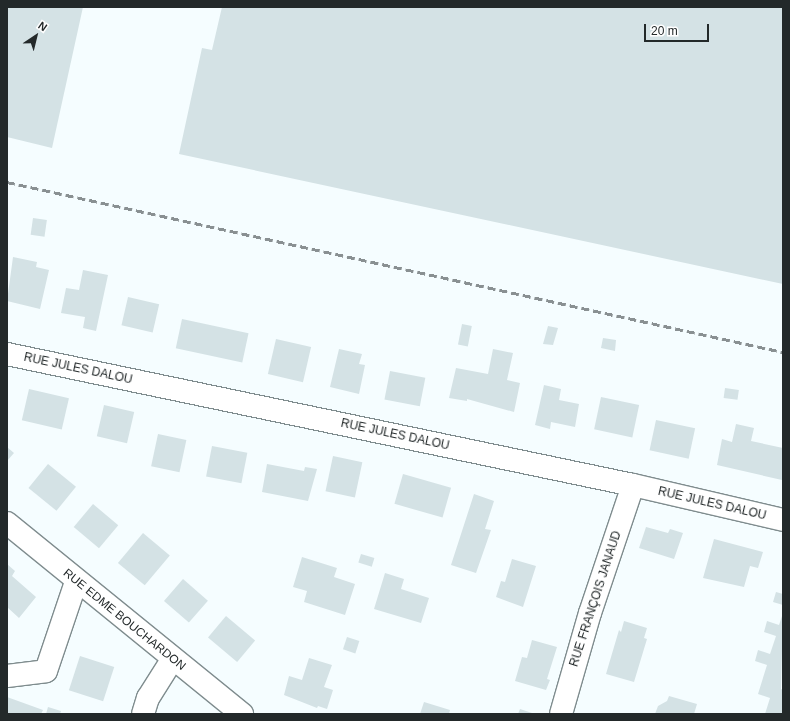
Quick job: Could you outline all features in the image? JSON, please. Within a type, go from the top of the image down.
[{"type":"street","name":"RUE JULES DALOU","points":[[7,354],[633,485],[783,520]]},
{"type":"street","name":"RUE FRANÇOIS JANAUD","points":[[561,714],[590,613],[633,485]]},
{"type":"street","name":"RUE EDME BOUCHARDON","points":[[7,523],[76,582],[172,660],[242,714]]},
{"type":"street","points":[[7,676],[46,670],[76,582]]},
{"type":"street","points":[[143,714],[148,698],[172,660]]},
{"type":"building","points":[[7,7],[83,7],[52,148],[7,137]]},
{"type":"building","points":[[222,7],[783,7],[783,284],[179,154],[202,48],[212,50]]},
{"type":"building","points":[[33,218],[47,220],[44,237],[31,235]]},
{"type":"building","points":[[13,257],[37,262],[36,267],[49,270],[40,309],[7,301]]},
{"type":"building","points":[[83,270],[108,275],[96,331],[83,328],[85,317],[61,313],[66,288],[79,290]]},
{"type":"building","points":[[128,297],[159,304],[153,332],[121,325]]},
{"type":"building","points":[[182,319],[249,333],[242,362],[176,348]]},
{"type":"building","points":[[462,324],[472,326],[468,347],[458,345]]},
{"type":"building","points":[[548,326],[558,328],[553,345],[543,344]]},
{"type":"building","points":[[603,338],[616,340],[615,351],[601,348]]},
{"type":"building","points":[[276,339],[311,347],[303,382],[268,374]]},
{"type":"building","points":[[339,349],[362,354],[359,364],[365,365],[359,394],[330,387]]},
{"type":"building","points":[[493,349],[513,353],[507,380],[520,383],[514,412],[467,399],[467,401],[449,398],[456,368],[488,374]]},
{"type":"building","points":[[390,371],[425,378],[420,406],[384,399]]},
{"type":"building","points":[[544,385],[561,389],[559,400],[579,404],[575,427],[551,422],[550,429],[535,425]]},
{"type":"building","points":[[725,388],[739,390],[737,400],[724,398]]},
{"type":"building","points":[[29,389],[69,398],[62,429],[22,420]]},
{"type":"building","points":[[601,397],[639,405],[632,437],[594,429]]},
{"type":"building","points":[[104,405],[134,412],[127,443],[97,436]]},
{"type":"building","points":[[656,420],[695,428],[689,459],[650,450]]},
{"type":"building","points":[[736,424],[754,428],[751,441],[783,448],[782,480],[717,465],[722,439],[732,442]]},
{"type":"building","points":[[158,434],[186,440],[180,472],[151,466]]},
{"type":"building","points":[[212,446],[247,453],[241,483],[206,476]]},
{"type":"building","points":[[7,447],[14,453],[7,461]]},
{"type":"building","points":[[333,456],[362,462],[355,497],[326,491]]},
{"type":"building","points":[[48,464],[76,487],[56,511],[28,488]]},
{"type":"building","points":[[267,464],[304,471],[305,467],[317,469],[308,501],[262,492]]},
{"type":"building","points":[[403,474],[451,488],[443,518],[394,504]]},
{"type":"building","points":[[474,494],[494,501],[485,529],[491,530],[476,573],[451,565]]},
{"type":"building","points":[[93,504],[118,525],[99,548],[74,527]]},
{"type":"building","points":[[646,527],[668,533],[670,529],[683,533],[674,559],[639,548]]},
{"type":"building","points":[[143,533],[170,555],[145,585],[118,563]]},
{"type":"building","points":[[714,539],[763,552],[758,568],[750,566],[744,587],[703,578]]},
{"type":"building","points":[[361,554],[374,558],[372,567],[358,563]]},
{"type":"building","points":[[302,557],[337,568],[334,577],[355,584],[345,615],[304,602],[307,591],[293,587]]},
{"type":"building","points":[[512,559],[536,566],[523,607],[496,597],[501,581],[505,582]]},
{"type":"building","points":[[7,564],[15,571],[12,576],[36,597],[19,618],[7,607]]},
{"type":"building","points":[[385,573],[404,579],[401,589],[429,598],[421,623],[374,609]]},
{"type":"building","points":[[183,579],[208,601],[189,623],[164,601]]},
{"type":"building","points":[[776,592],[783,594],[783,605],[773,602]]},
{"type":"building","points":[[783,613],[781,689],[783,690],[783,714],[765,714],[770,698],[758,694],[767,665],[755,661],[758,650],[770,654],[776,636],[764,632],[767,621],[779,625]]},
{"type":"building","points":[[226,616],[255,640],[237,662],[208,637]]},
{"type":"building","points":[[624,621],[647,628],[644,638],[647,639],[634,682],[606,674],[619,630],[621,632]]},
{"type":"building","points":[[347,637],[359,641],[355,653],[343,649]]},
{"type":"building","points":[[532,640],[557,647],[547,679],[550,680],[546,690],[515,681],[522,657],[527,658]]},
{"type":"building","points":[[80,656],[114,667],[103,701],[69,690]]},
{"type":"building","points":[[309,658],[332,665],[324,687],[333,690],[327,709],[318,706],[317,708],[284,695],[289,676],[302,680]]},
{"type":"building","points":[[669,696],[697,704],[694,714],[655,714],[658,706],[667,701]]},
{"type":"building","points":[[7,697],[43,710],[41,714],[7,714]]},
{"type":"building","points":[[424,702],[450,710],[449,714],[420,714]]},
{"type":"building","points":[[48,707],[61,711],[60,714],[46,714]]},
{"type":"building","points":[[520,709],[535,714],[518,714]]},
{"type":"railway","points":[[7,182],[783,352]]}]
